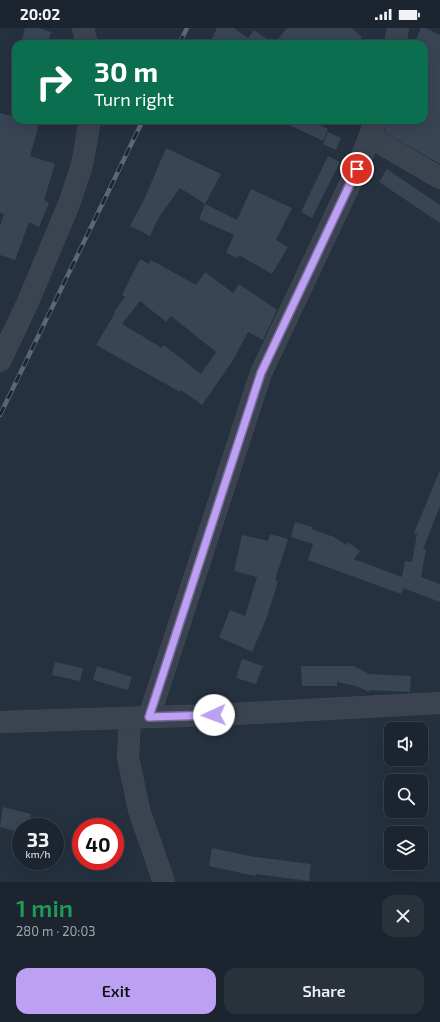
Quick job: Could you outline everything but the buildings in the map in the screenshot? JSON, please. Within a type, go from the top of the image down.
[{"type":"street","points":[[83,28],[86,40]]},
{"type":"street","points":[[396,40],[398,28]]},
{"type":"street","points":[[0,361],[28,302],[69,204],[82,165],[89,124]]},
{"type":"street","points":[[164,882],[138,810],[128,758],[140,718],[261,373],[357,169],[373,128],[440,178]]},
{"type":"street","points":[[0,722],[140,718],[440,702]]},
{"type":"railway","points":[[181,40],[187,28]]},
{"type":"railway","points":[[0,415],[141,124]]},
{"type":"route","points":[[214,715],[149,717],[261,373],[357,169]]}]
